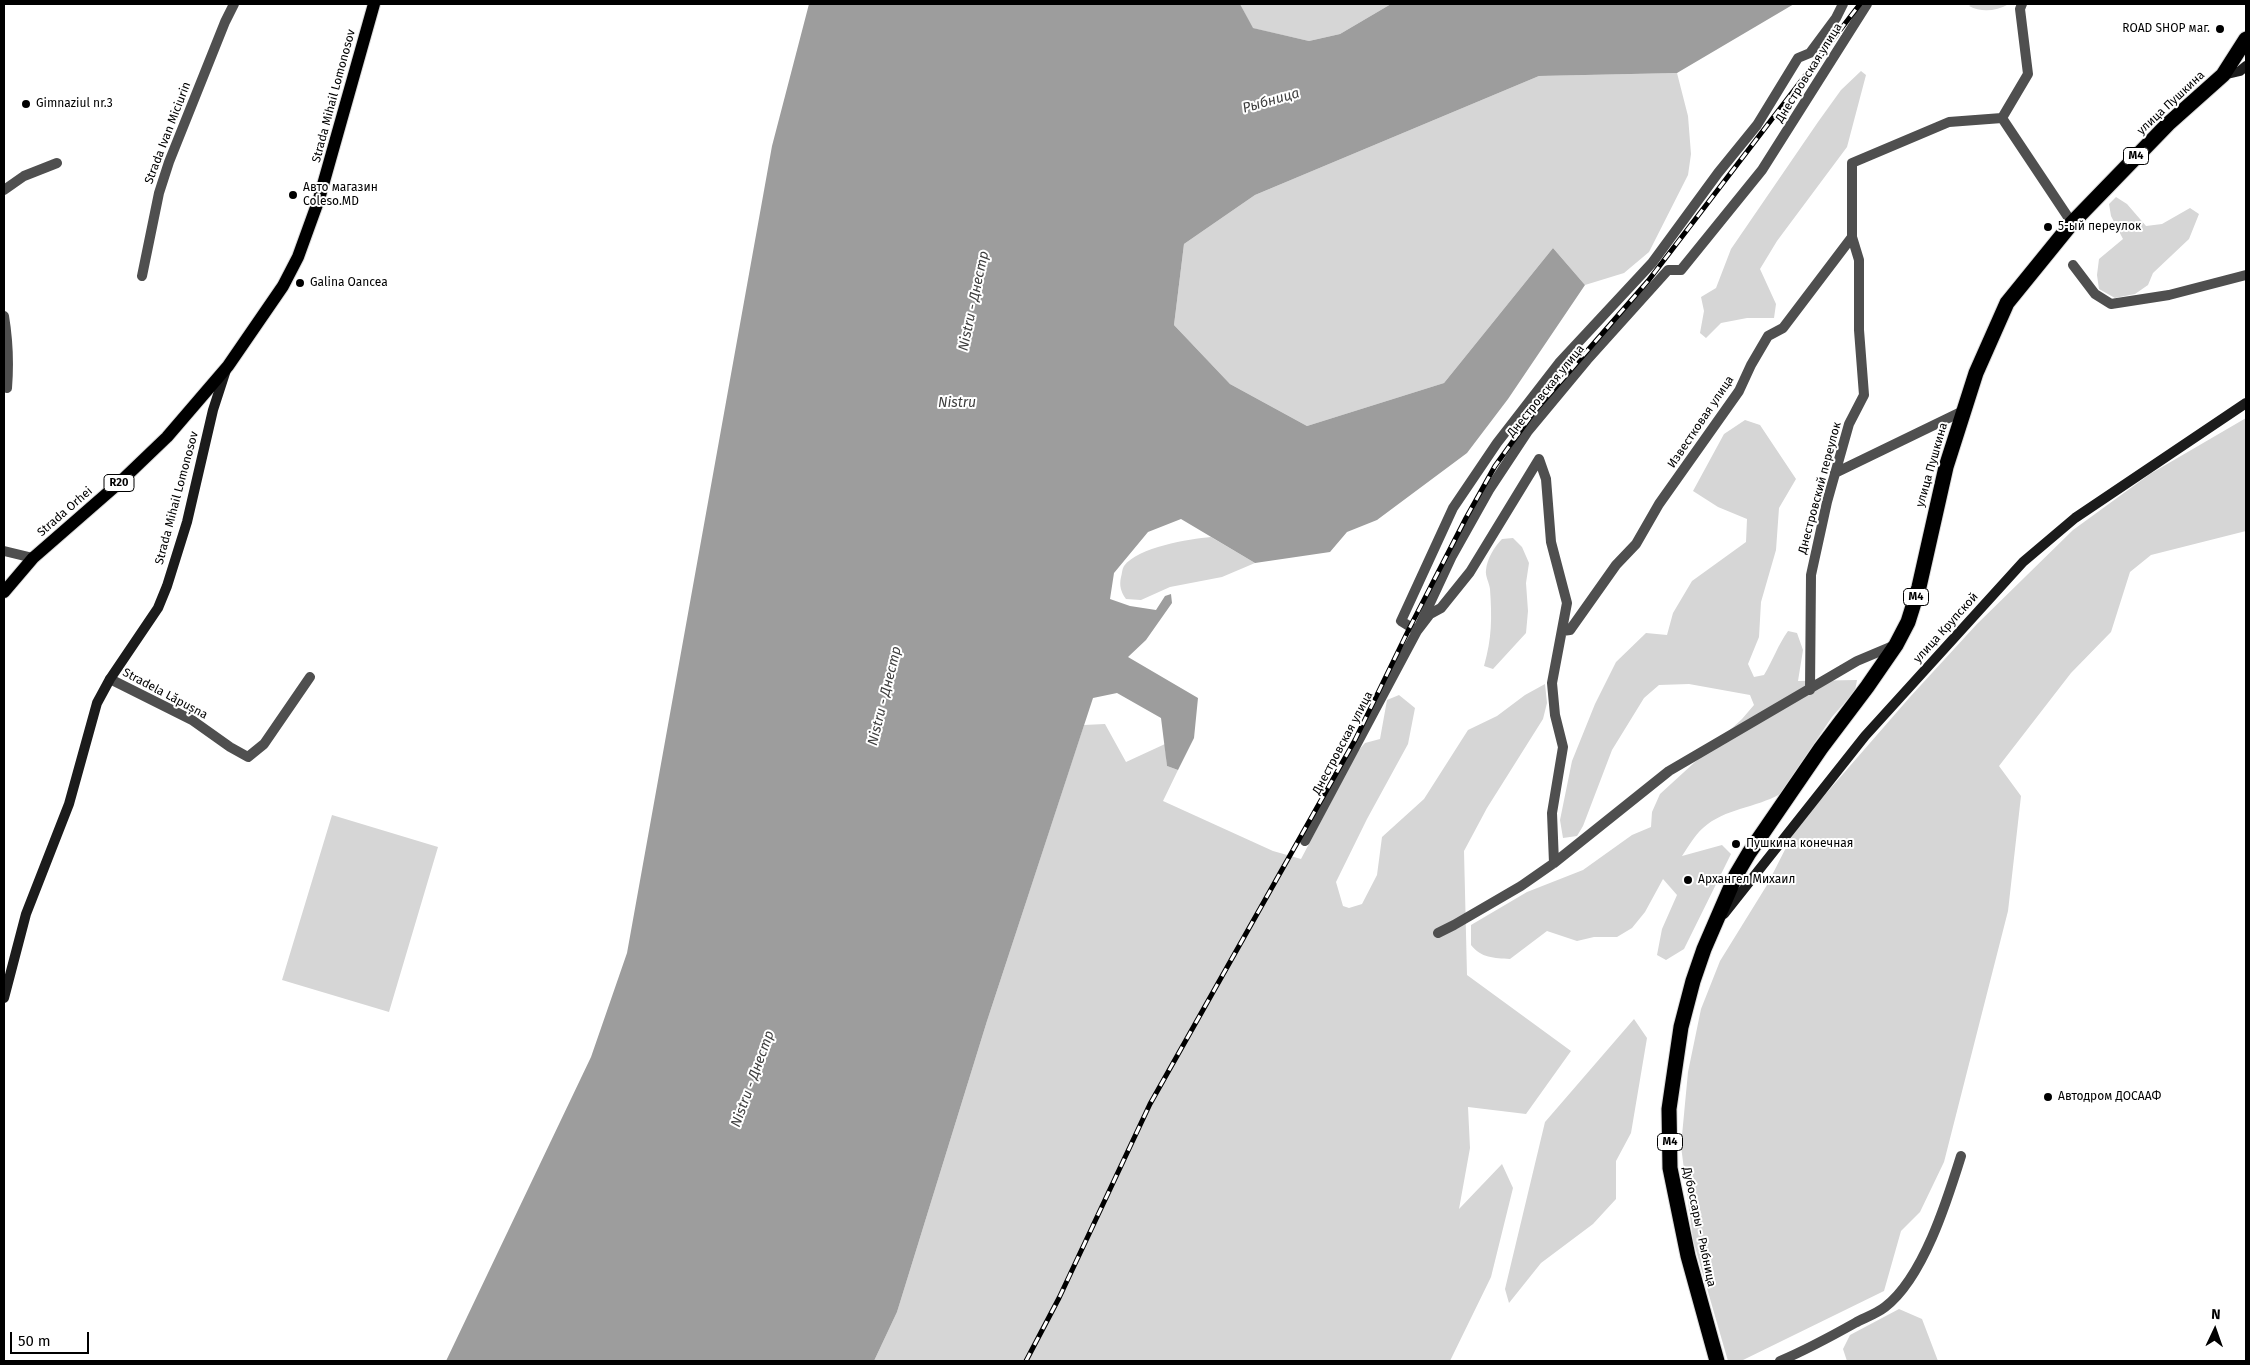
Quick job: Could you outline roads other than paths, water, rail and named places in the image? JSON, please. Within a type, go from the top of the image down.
[{"type":"highway","name":"M4","points":[[2223,75],[2246,38]]},
{"type":"highway","name":"улица Пушкина","points":[[1716,924],[1736,875],[1760,834],[1896,645],[1913,609],[1934,511],[1963,411],[1976,374],[2007,303],[2072,223],[2168,124],[2223,75]]},
{"type":"highway","name":"Дубоссары - Рыбница","points":[[1716,924],[1704,949],[1693,980],[1681,1027],[1669,1109],[1670,1168],[1688,1256],[1717,1361]]},
{"type":"main road","name":"Strada Mihail Lomonosov","points":[[228,366],[283,286],[300,250],[325,179],[374,4]]},
{"type":"main road","name":"Strada Orhei","points":[[4,592],[33,558],[147,457],[228,366]]},
{"type":"street","name":"Strada Ivan Miciurin","points":[[142,276],[159,193],[169,162],[234,4]]},
{"type":"street","name":"Днестровская улица","points":[[1417,631],[1401,622],[1453,508],[1497,443],[1559,363],[1652,264],[1718,174],[1757,125],[1798,58],[1810,53],[1836,18],[1843,4]]},
{"type":"street","name":"Днестровская улица","points":[[1305,841],[1417,631],[1452,556],[1489,490],[1528,431],[1587,360],[1668,270],[1681,270],[1762,170],[1867,4]]},
{"type":"street","points":[[2002,118],[2028,74],[2025,37],[2020,9],[2022,4]]},
{"type":"street","name":"улица Пушкина","points":[[2223,75],[2240,71],[2246,66]]},
{"type":"street","points":[[1852,237],[1852,163],[1949,122],[2002,118]]},
{"type":"street","points":[[2002,118],[2072,223]]},
{"type":"street","points":[[4,190],[24,176],[57,163]]},
{"type":"street","name":"Днестровский переулок","points":[[1810,690],[1811,574],[1835,473],[1850,424],[1864,395],[1859,330],[1859,260],[1852,237]]},
{"type":"street","name":"Известковая улица","points":[[1562,631],[1570,630],[1616,565],[1636,544],[1659,504],[1739,391],[1751,365],[1768,336],[1783,328],[1852,237]]},
{"type":"street","points":[[2072,265],[2095,294],[2111,304],[2169,296],[2246,275]]},
{"type":"street","points":[[4,316],[8,358],[7,388]]},
{"type":"street","name":"Strada Mihail Lomonosov","points":[[4,998],[26,914],[69,804],[92,718],[110,678],[151,620],[167,586],[187,522],[213,410],[228,366]]},
{"type":"street","name":"улица Крупской","points":[[1716,924],[1865,736],[2022,562],[2076,518],[2246,403]]},
{"type":"street","points":[[1835,473],[1963,411]]},
{"type":"street","points":[[1417,631],[1430,614],[1441,608],[1470,572],[1540,459],[1546,479],[1551,542],[1567,603],[1552,683],[1555,715],[1563,747],[1552,813],[1554,863]]},
{"type":"street","points":[[4,551],[33,558]]},
{"type":"street","points":[[1438,933],[1521,886],[1554,863],[1668,771],[1857,661],[1896,645]]},
{"type":"street","name":"Stradela Lăpușna","points":[[110,678],[192,720],[230,747],[248,757],[264,744],[310,677]]},
{"type":"street","points":[[1780,1361],[1806,1350],[1885,1307],[1911,1278],[1928,1244],[1950,1190],[1961,1156]]},
{"type":"water","name":"Nistru","points":[[809,4],[1240,4],[1253,28],[1309,41],[1340,34],[1391,4],[1794,4],[1677,73],[1539,76],[1255,195],[1184,244],[1174,325],[1230,384],[1307,426],[1444,383],[1553,248],[1585,285],[1508,399],[1467,453],[1377,520],[1347,532],[1330,552],[1255,563],[1181,519],[1148,532],[1114,573],[1110,599],[1130,606],[1156,610],[1165,596],[1171,594],[1172,603],[1146,640],[1128,657],[1198,698],[1194,738],[1178,770],[1167,766],[1161,718],[1117,693],[1093,698],[987,1021],[897,1312],[874,1361],[446,1361],[591,1057],[627,953],[772,146]]},
{"type":"railway","points":[[1026,1361],[1059,1298],[1150,1104],[1355,740],[1410,627],[1495,466],[1534,412],[1648,281],[1860,4]]},
{"type":"place","name":"ROAD SHOP маг.","points":[[2220,29]]},
{"type":"place","name":"Gimnaziul nr.3","points":[[26,104]]},
{"type":"place","name":"Авто магазин Coleso.MD","points":[[293,195]]},
{"type":"place","name":"5-ый переулок","points":[[2048,227]]},
{"type":"place","name":"Galina Oancea","points":[[300,283]]},
{"type":"place","name":"Пушкина конечная","points":[[1736,844]]},
{"type":"place","name":"Архангел Михаил","points":[[1688,880]]},
{"type":"place","name":"Автодром ДОСААФ","points":[[2048,1097]]},
{"type":"water label","name":"Рыбница","points":[[1271,101]]},
{"type":"water label","name":"Nistru - Днестр","points":[[974,301]]},
{"type":"water label","name":"Nistru - Днестр","points":[[885,696]]},
{"type":"water label","name":"Nistru - Днестр","points":[[753,1079]]}]
